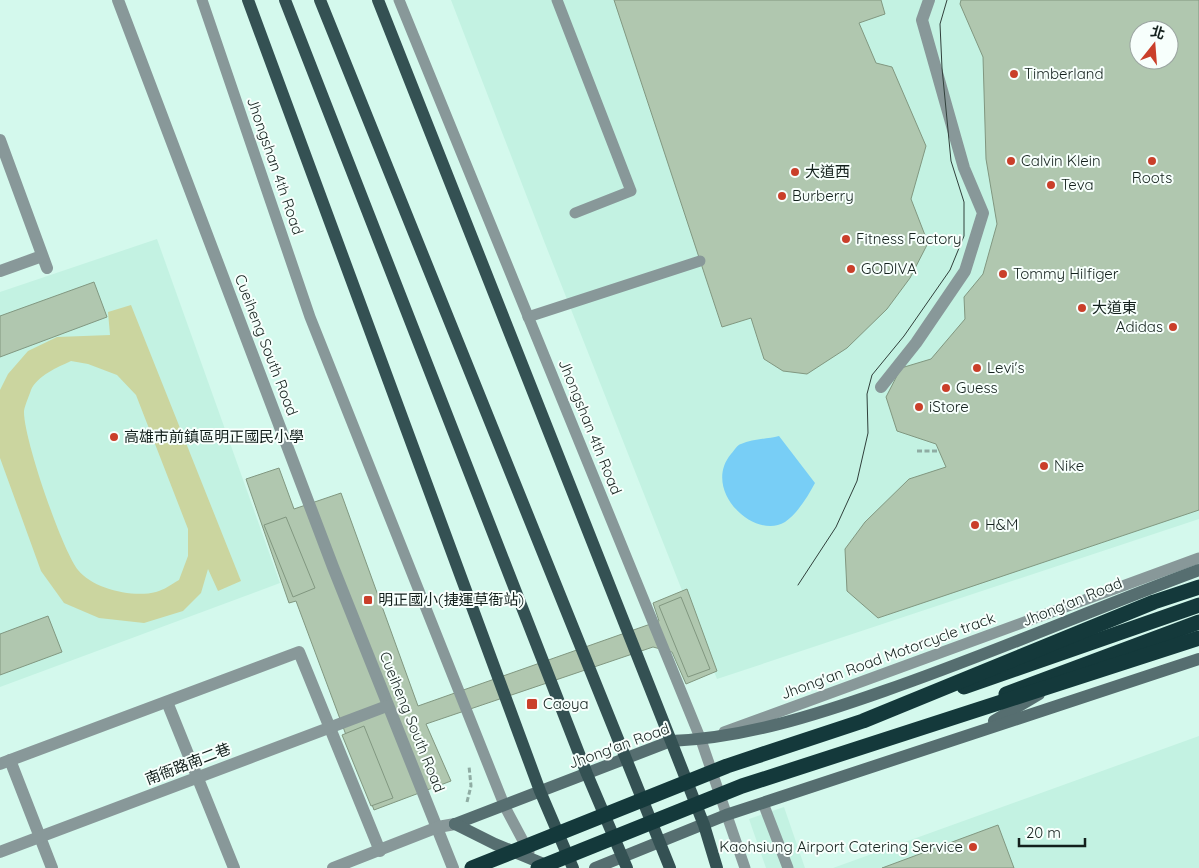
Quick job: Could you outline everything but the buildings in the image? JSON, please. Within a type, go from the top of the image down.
[{"type":"highway","points":[[864,721],[1154,602],[1199,587]]},
{"type":"highway","points":[[472,868],[727,766],[864,721],[1199,605]]},
{"type":"highway","points":[[871,744],[1199,622]]},
{"type":"highway","points":[[537,866],[742,786],[1199,638]]},
{"type":"main road","name":"Jhongshan 4th Road","points":[[248,0],[540,791],[573,868]]},
{"type":"main road","points":[[285,0],[587,774],[625,863]]},
{"type":"main road","points":[[320,0],[670,868]]},
{"type":"main road","points":[[378,0],[672,741],[704,825],[717,868]]},
{"type":"street","name":"Cueiheng South Road","points":[[118,0],[387,706],[438,827],[453,868]]},
{"type":"street","points":[[881,387],[916,344],[965,271],[982,213],[964,168],[922,20],[929,0]]},
{"type":"street","points":[[0,140],[44,262],[0,271]]},
{"type":"street","name":"Jhong'an Road","points":[[455,824],[505,807],[540,791],[672,741],[701,740],[751,731],[844,705],[958,665],[1199,570]]},
{"type":"street","name":"Jhong'an Road","points":[[958,665],[1199,592]]},
{"type":"street","points":[[975,733],[1075,672],[1199,631]]},
{"type":"street","points":[[52,868],[40,836],[5,762],[300,652],[380,851]]},
{"type":"street","points":[[595,868],[625,863],[660,843],[726,815],[763,802],[1199,659]]},
{"type":"street","points":[[167,702],[234,868]]},
{"type":"street","name":"南衙路南二巷","points":[[0,852],[387,706]]},
{"type":"street","points":[[333,868],[438,827],[455,824],[537,866],[553,868]]},
{"type":"lane","name":"Jhongshan 4th Road","points":[[202,0],[310,317],[505,807],[537,866]]},
{"type":"lane","name":"Jhongshan 4th Road","points":[[399,0],[701,740],[745,868]]},
{"type":"lane","points":[[557,0],[631,191],[575,213]]},
{"type":"lane","points":[[528,317],[700,261]]},
{"type":"lane","name":"Jhong'an Road Motorcycle track","points":[[701,740],[1199,558]]},
{"type":"lane","points":[[763,802],[788,868]]},
{"type":"path","points":[[917,451],[939,451]]},
{"type":"shaded area","points":[[451,0],[1199,0],[1199,519],[717,679]]},
{"type":"shaded area","name":"高雄市前鎮區明正國民小學","points":[[157,239],[280,583],[0,687],[0,292]]},
{"type":"shaded area","points":[[131,305],[241,581],[218,591],[208,569],[201,593],[183,611],[144,623],[99,618],[64,603],[41,571],[0,458],[0,390],[8,374],[28,351],[57,337],[110,335],[108,312]],"holes":[[[71,361],[88,364],[117,375],[136,395],[188,529],[188,556],[179,580],[156,592],[147,594],[125,593],[103,587],[85,577],[78,570],[54,518],[36,467],[25,424],[24,411],[31,390],[43,376]]]},
{"type":"shaded area","points":[[1199,736],[1199,868],[833,868]]},
{"type":"shaded area","points":[[784,807],[805,868],[766,868],[749,819]]},
{"type":"water","points":[[779,436],[815,483],[806,499],[790,518],[773,526],[760,524],[747,518],[736,509],[727,496],[723,482],[723,468],[731,454],[740,445],[750,441]]},
{"type":"tram line","points":[[798,585],[836,527],[857,481],[868,433],[867,394],[872,375],[904,336],[950,270],[964,236],[964,202],[951,161],[942,68],[940,24],[947,0]]},
{"type":"place","name":"Timberland","points":[[1014,74]]},
{"type":"place","name":"Calvin Klein","points":[[1011,161]]},
{"type":"place","name":"Roots","points":[[1152,161]]},
{"type":"place","name":"大道西","points":[[795,172]]},
{"type":"place","name":"Teva","points":[[1051,185]]},
{"type":"place","name":"Burberry","points":[[782,196]]},
{"type":"place","name":"Fitness Factory","points":[[846,239]]},
{"type":"place","name":"GODIVA","points":[[851,269]]},
{"type":"place","name":"Tommy Hilfiger","points":[[1003,274]]},
{"type":"place","name":"大道東","points":[[1082,308]]},
{"type":"place","name":"Adidas","points":[[1173,327]]},
{"type":"place","name":"Levi's","points":[[977,368]]},
{"type":"place","name":"Guess","points":[[946,388]]},
{"type":"place","name":"iStore","points":[[919,407]]},
{"type":"place","name":"高雄市前鎮區明正國民小學","points":[[114,437]]},
{"type":"place","name":"Nike","points":[[1044,466]]},
{"type":"place","name":"H&M","points":[[975,525]]},
{"type":"place","name":"明正國小(捷運草衙站)","points":[[368,600]]},
{"type":"place","name":"Caoya","points":[[532,704]]},
{"type":"place","name":"Kaohsiung Airport Catering Service","points":[[973,847]]}]
